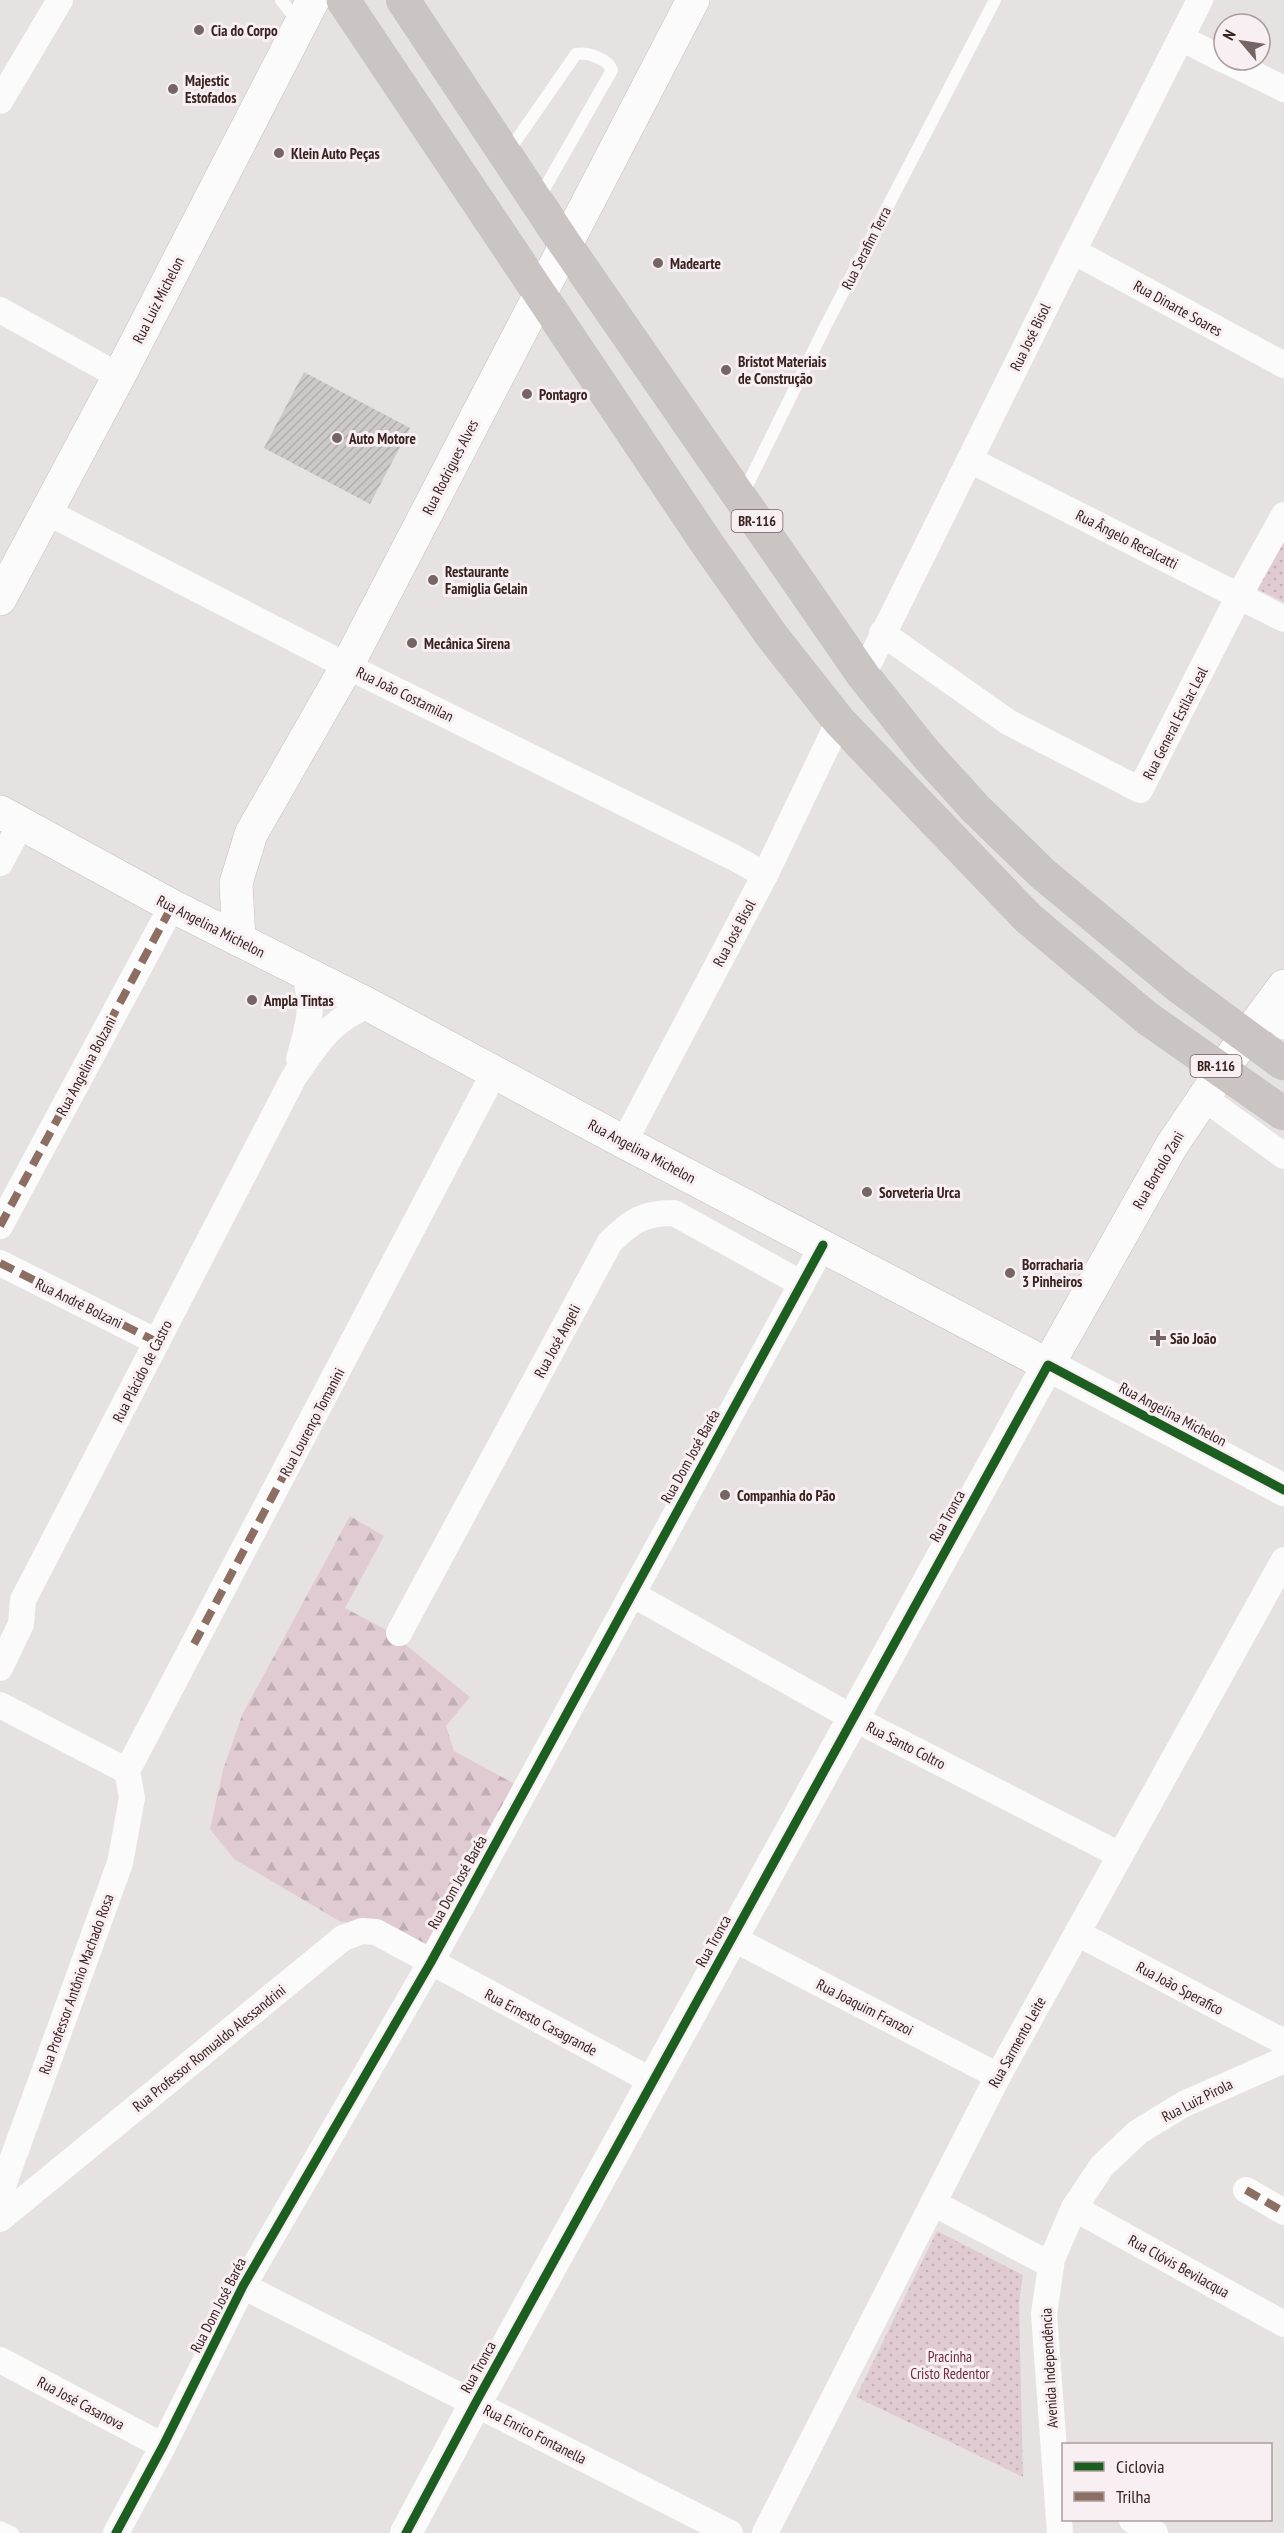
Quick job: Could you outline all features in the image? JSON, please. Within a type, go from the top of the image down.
[{"type":"highway","name":"BR-116","points":[[343,0],[721,563],[772,636],[839,721],[1028,918],[1147,1018],[1284,1114]]},
{"type":"highway","name":"BR-116","points":[[403,0],[565,244],[863,675],[926,754],[976,809],[1044,874],[1178,985],[1284,1064]]},
{"type":"main road","name":"Rua Rodrigues Alves","points":[[240,940],[236,883],[251,834],[347,666],[693,0]]},
{"type":"main road","name":"Rua Luiz Michelon","points":[[0,599],[48,512],[307,13]]},
{"type":"main road","name":"Rua Angelina Michelon","points":[[11,817],[172,906],[495,1071],[624,1142],[1048,1365]]},
{"type":"main road","name":"Rua Bortolo Zani","points":[[1048,1365],[1172,1145],[1232,1056],[1278,1008]]},
{"type":"street","points":[[0,101],[60,0]]},
{"type":"street","name":"Rua José Bisol","points":[[863,675],[1073,250],[1200,0]]},
{"type":"street","points":[[1181,38],[1212,54]]},
{"type":"street","points":[[1249,72],[1284,89]]},
{"type":"street","name":"Rua Dinarte Soares","points":[[1073,250],[1284,365]]},
{"type":"street","points":[[0,310],[119,376]]},
{"type":"street","name":"Rua Ângelo Recalcatti","points":[[970,460],[1284,619]]},
{"type":"street","name":"Rua João Costamilan","points":[[48,512],[347,666],[765,874]]},
{"type":"street","name":"Rua General Estilac Leal","points":[[882,633],[1008,722],[1140,790],[1239,596],[1284,515]]},
{"type":"street","name":"Rua José Bisol","points":[[624,1142],[765,874],[839,721]]},
{"type":"street","points":[[0,863],[11,817]]},
{"type":"street","name":"Rua Angelina Bolzani","points":[[0,1226],[172,906]]},
{"type":"street","name":"Rua Plácido de Castro","points":[[294,1077],[309,1026],[311,998],[305,974]]},
{"type":"street","name":"Rua Plácido de Castro","points":[[0,1668],[21,1624],[23,1600],[294,1077],[328,1029],[352,1011],[369,1005]]},
{"type":"street","name":"Rua Lourenço Tomanini","points":[[127,1770],[495,1071]]},
{"type":"street","points":[[1204,1098],[1284,1156]]},
{"type":"street","name":"Rua José Angeli","points":[[399,1633],[610,1242],[628,1224],[651,1213],[674,1213],[802,1284]]},
{"type":"street","name":"Rua Dom José Baréa","points":[[116,2533],[163,2446],[243,2286],[431,1962],[823,1245]]},
{"type":"street","name":"Rua André Bolzani","points":[[0,1263],[158,1342]]},
{"type":"street","name":"Rua Angelina Michelon","points":[[1048,1365],[1284,1490]]},
{"type":"street","name":"Rua Tronca","points":[[406,2533],[475,2403],[1048,1365]]},
{"type":"street","name":"Rua Sarmento Leite","points":[[765,2533],[998,2076],[1284,1560]]},
{"type":"street","name":"Rua Santo Coltro","points":[[632,1594],[853,1718],[1120,1855]]},
{"type":"street","points":[[0,1628],[6,1617],[23,1600]]},
{"type":"street","points":[[0,1705],[127,1770]]},
{"type":"street","name":"Rua Professor Antônio Machado Rosa","points":[[0,2194],[120,1863],[132,1798],[127,1770]]},
{"type":"street","name":"Rua Professor Romualdo Alessandrini","points":[[0,2218],[343,1938],[362,1931],[376,1932],[431,1962]]},
{"type":"street","name":"Rua João Sperafico","points":[[1077,1933],[1284,2042]]},
{"type":"street","name":"Rua Joaquim Franzoi","points":[[732,1938],[998,2076]]},
{"type":"street","name":"Rua Ernesto Casagrande","points":[[431,1962],[652,2081]]},
{"type":"street","name":"Rua Luiz Pirola","points":[[1074,2208],[1102,2166],[1138,2132],[1184,2104],[1284,2060]]},
{"type":"street","points":[[1246,2190],[1284,2212]]},
{"type":"street","points":[[933,2203],[1051,2265]]},
{"type":"street","name":"Avenida Independência","points":[[1060,2533],[1059,2475],[1044,2314],[1051,2265],[1074,2208]]},
{"type":"street","name":"Rua Clóvis Bevilacqua","points":[[1074,2208],[1284,2324]]},
{"type":"street","name":"Rua Enrico Fontanella","points":[[243,2286],[730,2533]]},
{"type":"street","name":"Rua José Casanova","points":[[0,2360],[163,2446]]},
{"type":"street","points":[[1134,2521],[1155,2533]]},
{"type":"lane","points":[[281,0],[307,13]]},
{"type":"lane","name":"Rua Serafim Terra","points":[[742,498],[825,327],[995,0]]},
{"type":"lane","points":[[506,156],[576,54],[585,53],[608,63],[612,70],[537,202]]},
{"type":"lane","points":[[0,2527],[12,2533]]},
{"type":"green space","points":[[1284,529],[1284,602],[1253,587]]},
{"type":"green space","points":[[350,1516],[384,1536],[345,1608],[390,1632],[470,1697],[446,1726],[454,1751],[522,1788],[429,1957],[365,1923],[341,1922],[234,1859],[210,1829],[223,1770],[242,1715]]},
{"type":"green space","name":"Pracinha Cristo Redentor","points":[[937,2231],[1023,2275],[1019,2302],[1023,2477],[856,2397]]},
{"type":"building","name":"Auto Motore","points":[[304,372],[410,428],[370,504],[264,448]]},
{"type":"marked path","points":[[0,1226],[172,906]]},
{"type":"marked path","points":[[0,1263],[157,1342]]},
{"type":"marked path","points":[[194,1644],[329,1390]]},
{"type":"marked path","points":[[1246,2190],[1284,2212]]},
{"type":"cycle path","points":[[116,2533],[163,2446],[243,2286],[431,1962],[823,1245]]},
{"type":"cycle path","points":[[406,2533],[1048,1365],[1284,1490]]},
{"type":"place","name":"Cia do Corpo","points":[[199,30]]},
{"type":"place","name":"Majestic Estofados","points":[[173,89]]},
{"type":"place","name":"Klein Auto Peças","points":[[279,153]]},
{"type":"place","name":"Madearte","points":[[658,263]]},
{"type":"place","name":"Bristot Materiais de Construção","points":[[726,370]]},
{"type":"place","name":"Pontagro","points":[[527,394]]},
{"type":"place","name":"Auto Motore","points":[[337,438]]},
{"type":"place","name":"Restaurante Famiglia Gelain","points":[[433,580]]},
{"type":"place","name":"Mecânica Sirena","points":[[412,643]]},
{"type":"place","name":"Ampla Tintas","points":[[252,1000]]},
{"type":"place","name":"Sorveteria Urca","points":[[867,1192]]},
{"type":"place","name":"Borracharia 3 Pinheiros","points":[[1010,1273]]},
{"type":"place","name":"São João","points":[[1158,1338]]},
{"type":"place","name":"Companhia do Pão","points":[[725,1495]]}]
